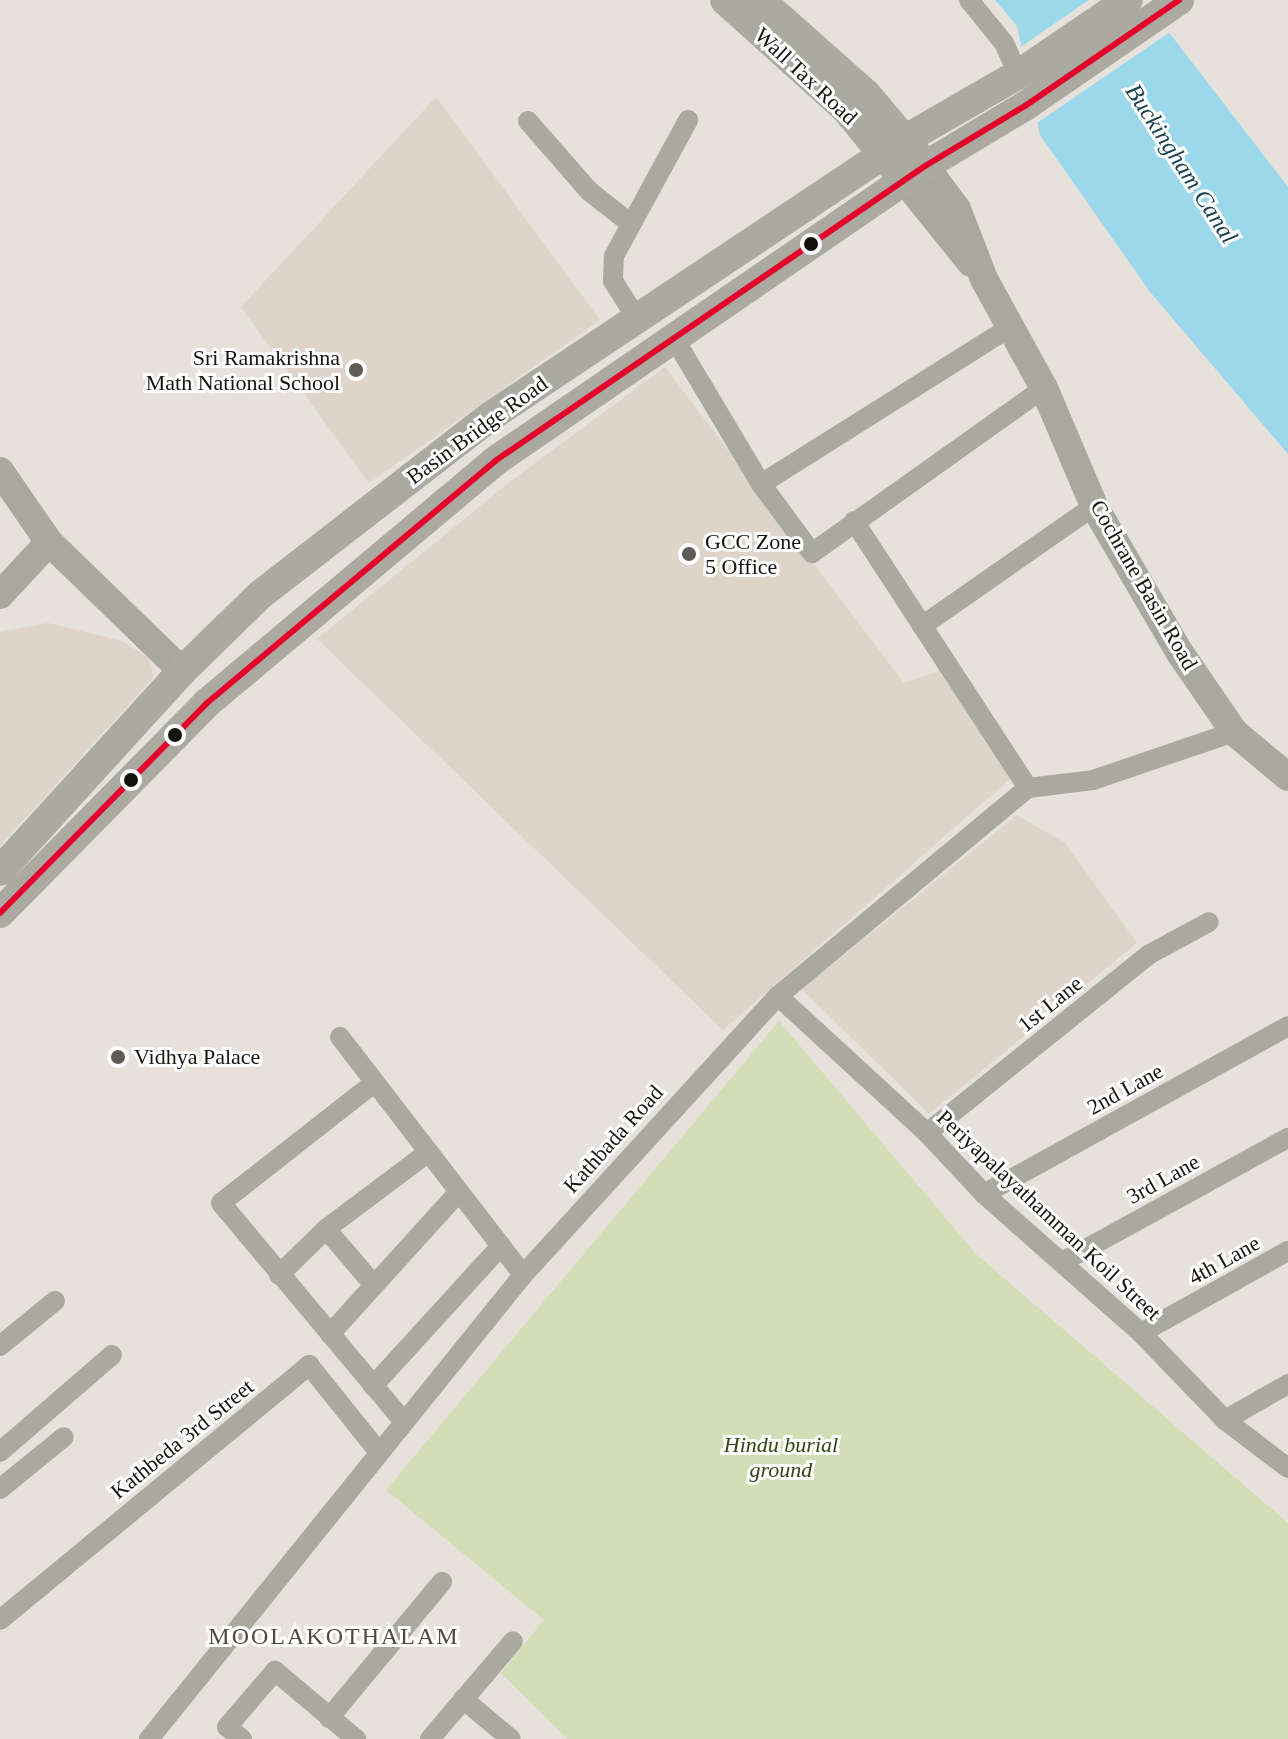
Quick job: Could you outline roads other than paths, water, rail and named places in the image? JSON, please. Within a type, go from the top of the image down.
[{"type":"main road","name":"Wall Tax Road","points":[[725,0],[846,109],[895,147]]},
{"type":"main road","name":"Wall Tax Road","points":[[760,0],[866,94],[895,147]]},
{"type":"main road","name":"Basin Bridge Road","points":[[0,871],[182,671],[260,595],[491,416],[895,147],[1020,74],[1128,0]]},
{"type":"main road","name":"Basin Bridge Road","points":[[0,913],[207,703],[515,447],[915,174],[1025,106],[1179,0]]},
{"type":"main road","points":[[895,147],[915,174]]},
{"type":"main road","name":"Cochrane Basin Road","points":[[915,174],[957,209],[984,279],[1044,388],[1094,506],[1180,653],[1234,732],[1288,777]]},
{"type":"main road","points":[[491,416],[515,447]]},
{"type":"main road","points":[[0,471],[49,542],[182,671]]},
{"type":"main road","points":[[0,595],[49,542]]},
{"type":"street","points":[[969,0],[1004,43],[1020,74]]},
{"type":"street","points":[[637,319],[613,281],[614,256],[688,120]]},
{"type":"street","points":[[528,121],[589,191],[630,223]]},
{"type":"street","points":[[761,484],[1009,328]]},
{"type":"street","points":[[674,338],[761,484],[812,553],[1044,388]]},
{"type":"street","points":[[922,626],[1094,506]]},
{"type":"street","points":[[854,521],[1028,788],[1093,780],[1234,732]]},
{"type":"street","name":"Kathbada Road","points":[[149,1739],[378,1451],[523,1275],[778,996],[1028,788]]},
{"type":"street","name":"1st Lane","points":[[927,1133],[1148,955],[1209,922]]},
{"type":"street","name":"Periyapalayathamman Koil Street","points":[[778,996],[927,1133],[984,1194],[1141,1333],[1225,1420],[1288,1468]]},
{"type":"street","name":"2nd Lane","points":[[984,1194],[1288,1026]]},
{"type":"street","points":[[340,1037],[426,1154],[523,1275]]},
{"type":"street","points":[[374,1083],[221,1203],[403,1421]]},
{"type":"street","name":"3rd Lane","points":[[1062,1262],[1288,1138]]},
{"type":"street","points":[[279,1275],[326,1229],[426,1154]]},
{"type":"street","points":[[330,1334],[458,1193]]},
{"type":"street","points":[[326,1229],[374,1285]]},
{"type":"street","points":[[373,1386],[500,1247]]},
{"type":"street","name":"4th Lane","points":[[1141,1333],[1288,1251]]},
{"type":"street","points":[[4,1336],[55,1301]]},
{"type":"street","points":[[0,1452],[112,1355]]},
{"type":"street","name":"Kathbeda 3rd Street","points":[[0,1620],[309,1365],[378,1451]]},
{"type":"street","points":[[1225,1420],[1288,1384]]},
{"type":"street","points":[[0,1489],[64,1437]]},
{"type":"street","points":[[329,1718],[442,1582]]},
{"type":"street","points":[[430,1739],[513,1641]]},
{"type":"street","points":[[234,1733],[275,1671],[356,1739]]},
{"type":"street","points":[[463,1699],[511,1739]]},
{"type":"water","name":"Buckingham Canal","points":[[995,0],[1144,0],[1288,187],[1288,454],[1150,292],[1040,135],[1017,26]]},
{"type":"place","name":"Sri Ramakrishna Math National School","points":[[356,370]]},
{"type":"place","name":"GCC Zone 5 Office","points":[[689,554]]},
{"type":"place","name":"Vidhya Palace","points":[[118,1057]]},
{"type":"district","name":"MOOLAKOTHALAM","points":[[334,1637]]},
{"type":"park label","name":"Hindu burial ground","points":[[781,1456]]}]
